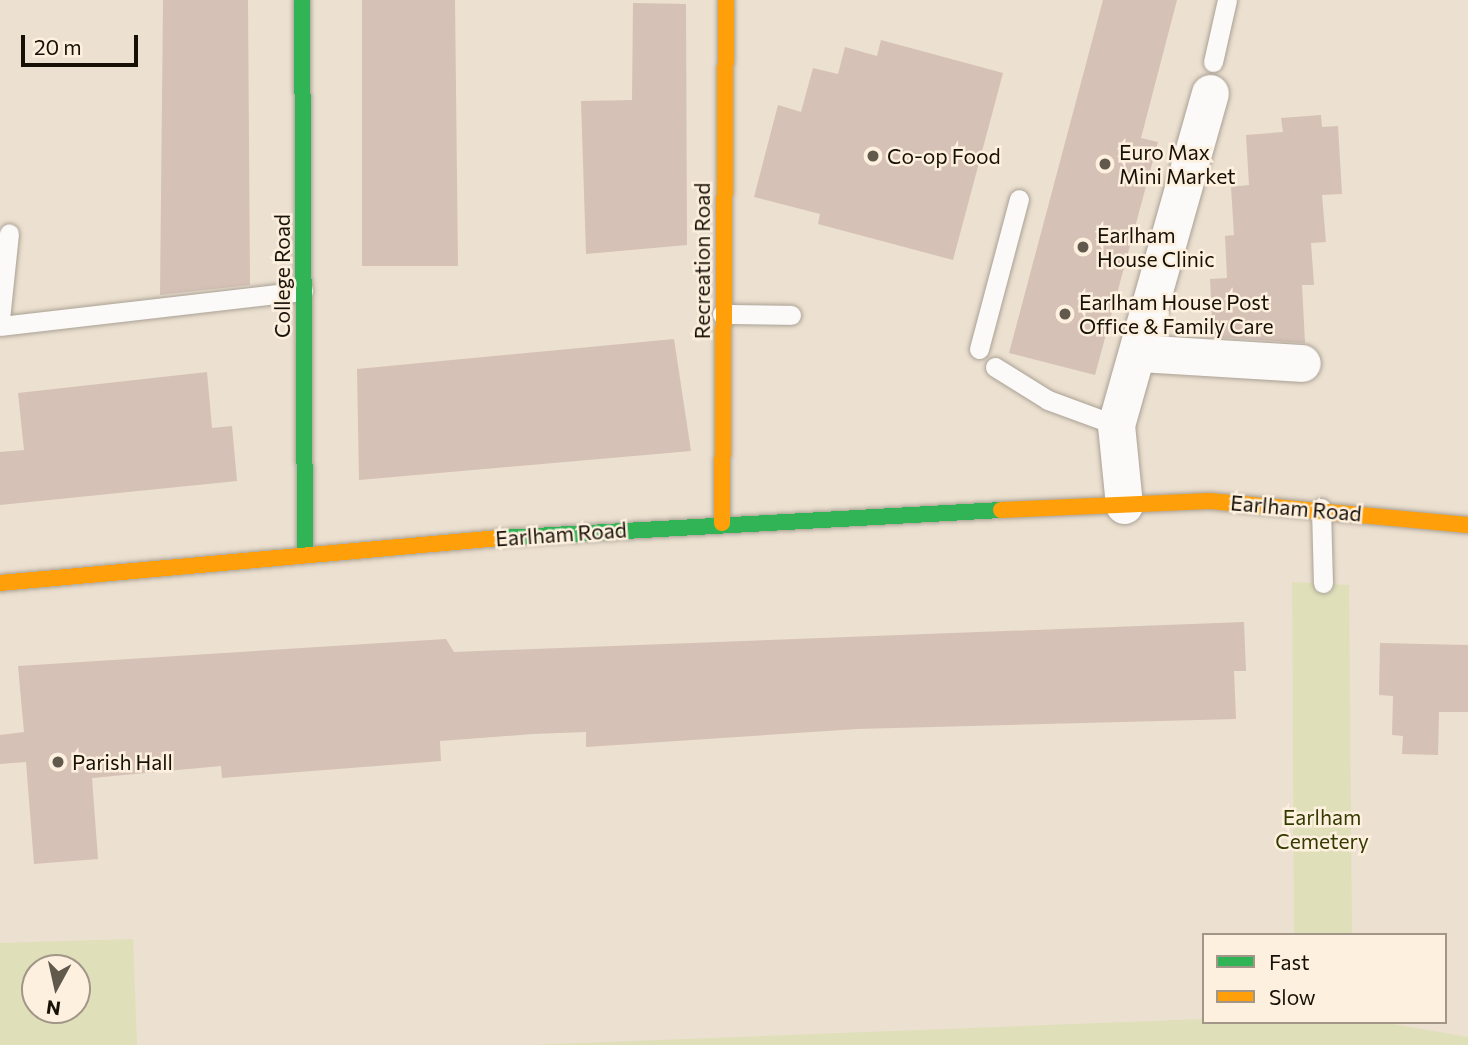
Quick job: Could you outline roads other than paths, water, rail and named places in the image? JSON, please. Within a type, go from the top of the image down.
[{"type":"main road","name":"College Road","points":[[302,0],[305,552]]},
{"type":"main road","name":"Recreation Road","points":[[722,523],[726,0]]},
{"type":"main road","name":"Earlham Road","points":[[0,583],[305,552],[722,523],[1210,501],[1321,508],[1468,525]]},
{"type":"street","points":[[1124,505],[1116,425],[1212,78]]},
{"type":"street","points":[[1138,353],[1302,363]]},
{"type":"lane","points":[[1212,78],[1227,0]]},
{"type":"lane","points":[[979,349],[1019,199]]},
{"type":"lane","points":[[0,319],[9,233]]},
{"type":"lane","points":[[0,326],[303,291]]},
{"type":"lane","points":[[722,314],[791,315]]},
{"type":"lane","points":[[995,367],[1048,400],[1116,425]]},
{"type":"lane","points":[[1321,508],[1323,583]]},
{"type":"place","name":"Co-op Food","points":[[873,156]]},
{"type":"place","name":"Euro Max Mini Market","points":[[1105,164]]},
{"type":"place","name":"Earlham House Clinic","points":[[1083,247]]},
{"type":"place","name":"Earlham House Post Office & Family Care","points":[[1065,314]]},
{"type":"place","name":"Parish Hall","points":[[58,762]]},
{"type":"park label","name":"Earlham Cemetery","points":[[1322,829]]}]
